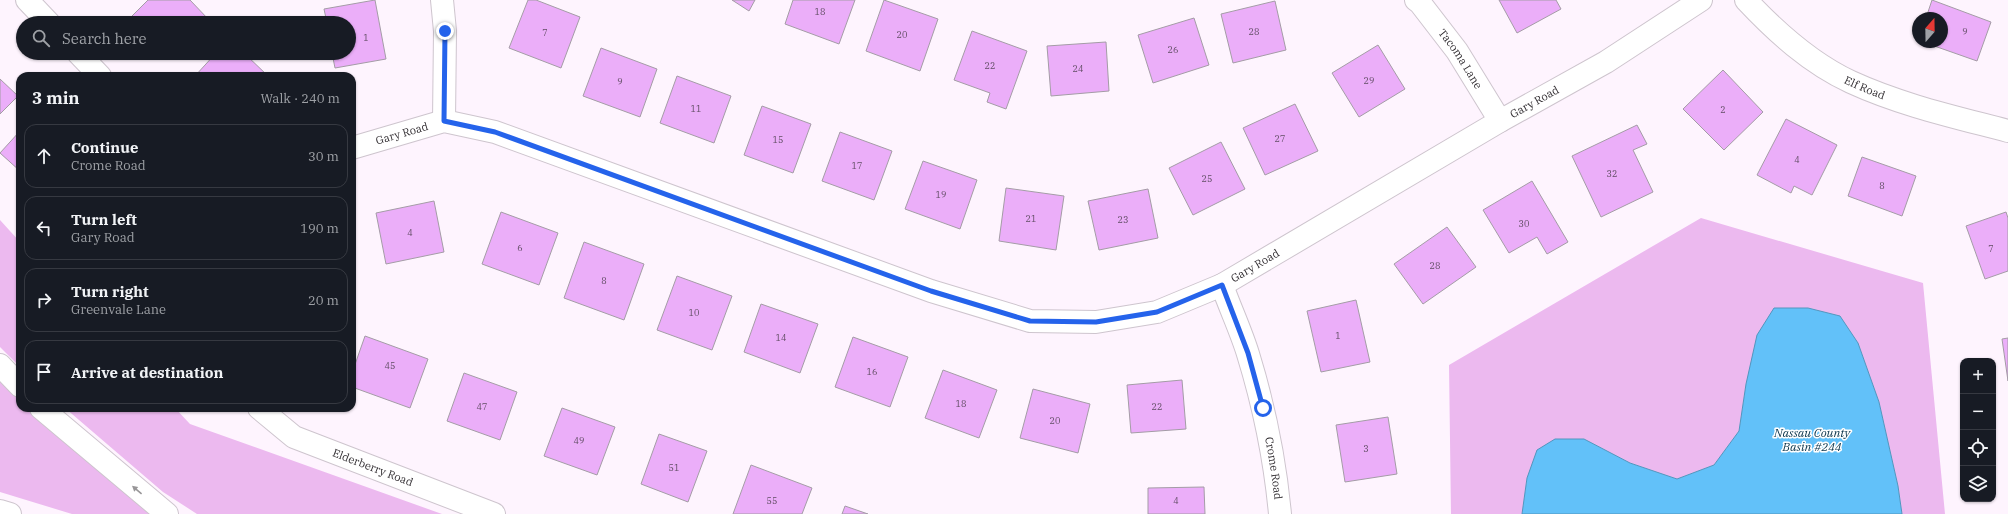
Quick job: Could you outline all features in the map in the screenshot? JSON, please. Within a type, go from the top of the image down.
[{"type":"main road","points":[[27,0],[42,16]]},
{"type":"main road","points":[[442,0],[445,31],[444,121]]},
{"type":"main road","name":"Tacoma Lane","points":[[1416,0],[1457,51],[1500,121]]},
{"type":"main road","name":"Gary Road","points":[[356,147],[444,121],[495,132],[931,291],[1030,321],[1096,322],[1157,312],[1222,285],[1500,121],[1606,62],[1701,0]]},
{"type":"main road","name":"Elf Road","points":[[1746,0],[1792,45],[1850,82],[1918,106],[2008,131]]},
{"type":"main road","points":[[85,60],[96,72]]},
{"type":"main road","name":"Crome Road","points":[[1222,285],[1248,353],[1263,408],[1277,485],[1280,514]]},
{"type":"main road","points":[[0,365],[16,382]]},
{"type":"main road","points":[[46,412],[167,514]]},
{"type":"main road","name":"Elderberry Road","points":[[264,412],[294,437],[494,514]]},
{"type":"main road","points":[[0,511],[10,514]]},
{"type":"shaded area","points":[[1701,218],[1923,283],[1945,514],[1902,514],[1898,486],[1879,402],[1858,343],[1840,316],[1808,308],[1746,384],[1739,431],[1714,465],[1677,479],[1630,463],[1584,439],[1527,478],[1522,514],[1451,514],[1449,365]]},
{"type":"shaded area","points":[[0,220],[16,238],[16,363],[0,347]]},
{"type":"shaded area","points":[[0,379],[16,395],[16,412],[33,412],[49,428],[159,514],[72,514],[0,492]]},
{"type":"shaded area","points":[[70,412],[179,412],[190,424],[442,514],[197,514],[163,492]]},
{"type":"water","name":"Nassau County Basin #244","points":[[1774,308],[1808,308],[1840,316],[1858,343],[1879,402],[1898,486],[1902,514],[1522,514],[1527,478],[1537,450],[1555,439],[1584,439],[1630,463],[1677,479],[1714,465],[1739,431],[1746,384],[1757,335]]},
{"type":"building","points":[[148,0],[190,0],[205,16],[132,16]]},
{"type":"building","points":[[375,0],[386,59],[335,68],[333,60],[356,60],[356,16],[326,16],[324,9]]},
{"type":"building","points":[[528,0],[536,0],[580,17],[561,68],[509,48]]},
{"type":"building","points":[[732,0],[755,0],[749,11]]},
{"type":"building","points":[[793,0],[855,0],[839,44],[785,24]]},
{"type":"building","points":[[884,0],[938,19],[920,71],[866,51]]},
{"type":"building","points":[[1499,0],[1556,0],[1561,9],[1517,33]]},
{"type":"building","points":[[1932,0],[1991,22],[1977,61],[1940,48],[1948,48],[1948,12],[1928,12]]},
{"type":"building","points":[[1275,1],[1286,50],[1233,63],[1221,14]]},
{"type":"building","points":[[1194,18],[1209,65],[1153,83],[1138,35]]},
{"type":"building","points":[[972,31],[1027,51],[1006,109],[987,102],[990,93],[954,80]]},
{"type":"building","points":[[1106,42],[1109,91],[1051,96],[1047,46]]},
{"type":"building","points":[[1378,45],[1405,89],[1359,117],[1332,73]]},
{"type":"building","points":[[601,48],[657,69],[640,117],[583,96]]},
{"type":"building","points":[[210,60],[251,60],[264,72],[199,72]]},
{"type":"building","points":[[1723,70],[1763,112],[1724,150],[1683,109]]},
{"type":"building","points":[[677,76],[731,96],[714,143],[660,123]]},
{"type":"building","points":[[0,79],[16,94],[16,98],[0,114]]},
{"type":"building","points":[[1295,104],[1318,151],[1265,175],[1243,128]]},
{"type":"building","points":[[762,106],[811,124],[793,173],[744,155]]},
{"type":"building","points":[[1786,119],[1837,145],[1812,195],[1794,186],[1791,193],[1757,175]]},
{"type":"building","points":[[1637,125],[1647,144],[1633,150],[1653,192],[1601,217],[1572,156]]},
{"type":"building","points":[[840,132],[892,151],[874,200],[822,181]]},
{"type":"building","points":[[16,135],[16,167],[0,153]]},
{"type":"building","points":[[1221,142],[1245,189],[1193,215],[1169,168]]},
{"type":"building","points":[[1862,157],[1916,176],[1902,216],[1848,196]]},
{"type":"building","points":[[923,161],[977,180],[960,229],[905,209]]},
{"type":"building","points":[[1532,181],[1568,242],[1547,254],[1537,237],[1509,253],[1483,210]]},
{"type":"building","points":[[1006,188],[1064,196],[1056,250],[999,241]]},
{"type":"building","points":[[1148,189],[1158,238],[1099,250],[1088,201]]},
{"type":"building","points":[[434,201],[444,252],[386,264],[376,213]]},
{"type":"building","points":[[501,212],[558,233],[539,285],[482,264]]},
{"type":"building","points":[[2006,212],[2008,218],[2008,271],[1985,279],[1966,226]]},
{"type":"building","points":[[1447,227],[1476,267],[1423,304],[1394,264]]},
{"type":"building","points":[[584,242],[644,264],[624,320],[564,298]]},
{"type":"building","points":[[677,276],[732,296],[712,350],[657,330]]},
{"type":"building","points":[[1356,300],[1370,362],[1321,372],[1307,311]]},
{"type":"building","points":[[761,304],[818,324],[800,373],[744,352]]},
{"type":"building","points":[[365,336],[428,359],[410,408],[356,388],[356,362]]},
{"type":"building","points":[[853,337],[908,357],[890,407],[835,387]]},
{"type":"building","points":[[2008,338],[2008,381],[2002,339]]},
{"type":"building","points":[[943,370],[997,390],[979,438],[925,418]]},
{"type":"building","points":[[464,373],[517,392],[500,440],[447,421]]},
{"type":"building","points":[[1182,380],[1186,429],[1131,433],[1127,385]]},
{"type":"building","points":[[1033,389],[1090,404],[1078,453],[1020,438]]},
{"type":"building","points":[[562,408],[615,427],[597,475],[544,456]]},
{"type":"building","points":[[1388,417],[1397,474],[1345,482],[1336,425]]},
{"type":"building","points":[[659,434],[707,451],[688,502],[641,484]]},
{"type":"building","points":[[751,465],[812,488],[802,514],[733,514]]},
{"type":"building","points":[[1204,487],[1205,514],[1148,514],[1148,488]]},
{"type":"building","points":[[845,506],[868,514],[842,514]]},
{"type":"route","points":[[445,31],[444,121],[495,132],[931,291],[1030,321],[1096,322],[1157,312],[1222,285],[1248,353],[1263,408]]}]
